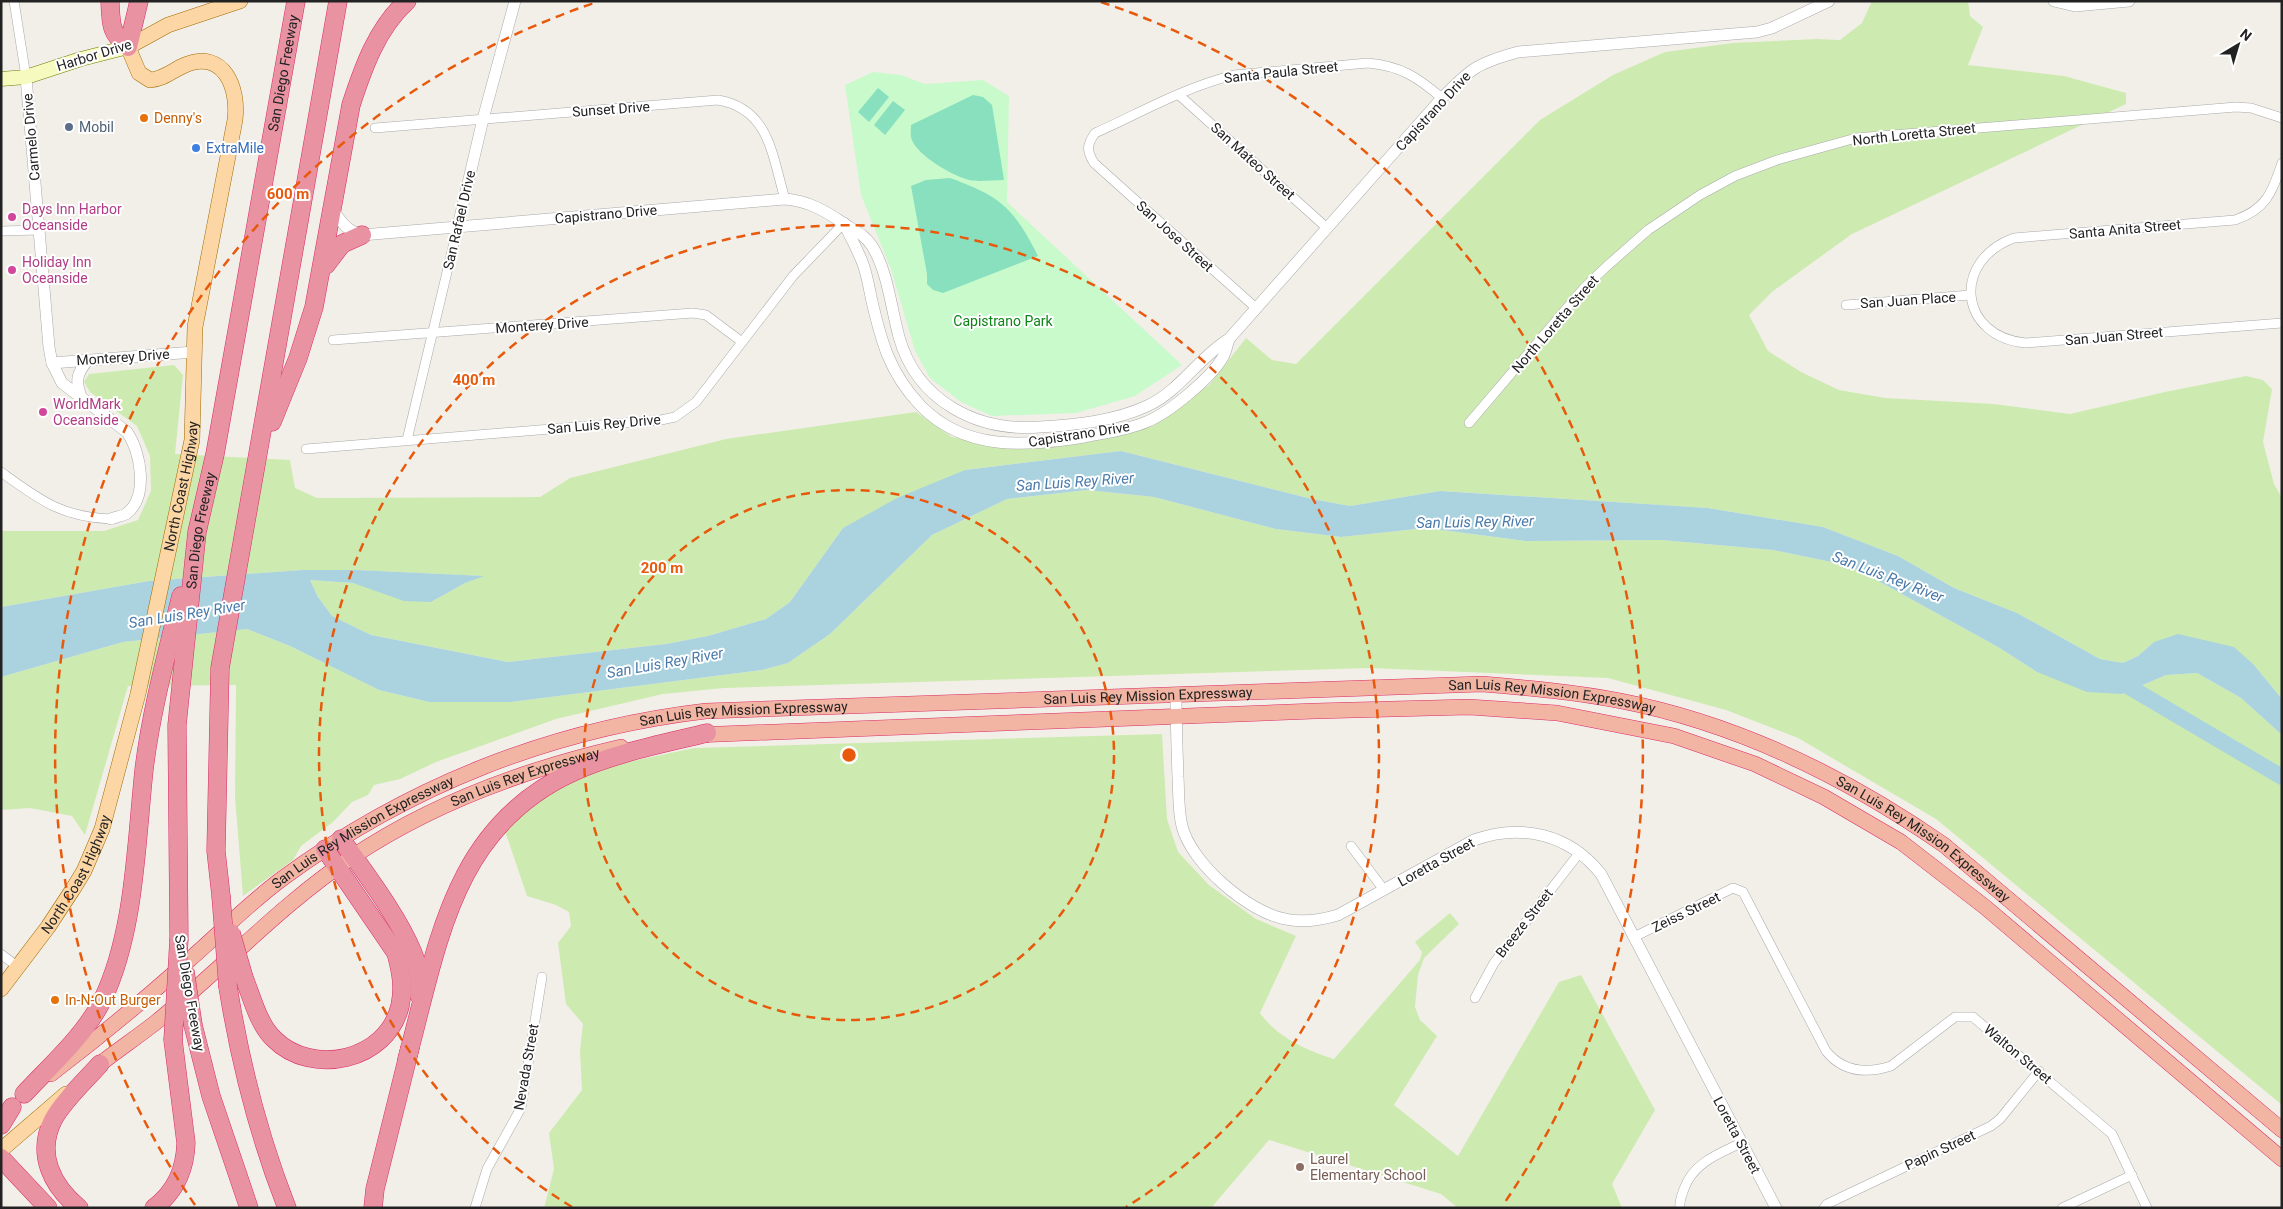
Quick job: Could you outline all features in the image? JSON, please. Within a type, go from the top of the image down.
[{"type":"highway","points":[[110,1],[111,26],[116,38],[128,48],[140,1]]},
{"type":"highway","points":[[287,1208],[262,1137],[234,1026],[228,987],[216,851],[220,668],[338,1]]},
{"type":"highway","points":[[323,82],[349,1]]},
{"type":"highway","points":[[258,458],[298,358],[314,307],[334,210],[351,105],[360,77],[373,46],[388,24],[408,1]]},
{"type":"highway","name":"San Diego Freeway","points":[[249,1208],[211,1096],[194,1025],[179,939],[177,725],[197,532],[215,454],[296,2]]},
{"type":"highway","points":[[321,274],[334,252],[342,244],[362,235]]},
{"type":"highway","points":[[24,1094],[81,1032],[102,1001],[124,935],[138,836],[144,769],[156,698],[197,532]]},
{"type":"highway","name":"San Luis Rey Mission Expressway","points":[[7,1112],[24,1094],[149,996],[282,879],[325,849],[409,799],[469,771],[551,742],[636,721],[706,710],[1482,684],[1551,690],[1622,701],[1700,721],[1744,736],[1846,783],[1899,814],[1944,845],[2282,1130]]},
{"type":"highway","name":"San Luis Rey Mission Expressway","points":[[707,733],[1402,708],[1508,708],[1603,720],[1674,736],[1755,764],[1840,806],[1901,842],[1938,869],[2282,1159]]},
{"type":"highway","points":[[373,1208],[375,1189],[407,1059],[447,912],[471,863],[498,827],[524,802],[574,771],[624,754],[707,733]]},
{"type":"highway","name":"San Luis Rey Expressway","points":[[353,856],[423,816],[478,790],[514,777],[556,763],[628,745],[707,733]]},
{"type":"highway","points":[[341,839],[403,932],[414,954],[420,978],[419,1003],[407,1059]]},
{"type":"highway","points":[[220,896],[244,978],[264,1026],[274,1039],[305,1058],[320,1061],[348,1058],[375,1044],[390,1028],[400,1006],[402,973],[396,953],[325,849]]},
{"type":"highway","name":"San Luis Rey Mission Expressway","points":[[100,1064],[156,1023],[264,926],[353,856]]},
{"type":"highway","points":[[154,1208],[168,1197],[175,1186],[185,1160],[186,1143],[173,1040],[179,939]]},
{"type":"highway","points":[[79,1208],[58,1189],[50,1170],[46,1148],[54,1119],[100,1064]]},
{"type":"highway","points":[[1,1126],[7,1112]]},
{"type":"highway","points":[[1,1158],[48,1208]]},
{"type":"main road","name":"Harbor Drive","points":[[1,79],[26,77],[81,59],[128,48],[168,25],[240,1]]},
{"type":"main road","name":"North Coast Highway","points":[[1,989],[73,889],[84,871],[102,829],[138,694],[192,440],[194,352],[198,300],[235,120],[235,91],[232,82],[221,70],[204,63],[185,65],[162,78],[150,80],[139,73],[128,48]]},
{"type":"main road","name":"San Luis Rey Mission Expressway","points":[[1,1150],[100,1064]]},
{"type":"street","name":"Carmelo Drive","points":[[14,1],[26,77],[38,230],[52,363]]},
{"type":"street","name":"San Rafael Drive","points":[[407,440],[483,119],[515,1]]},
{"type":"street","name":"Capistrano Drive","points":[[362,235],[785,199],[814,205],[864,234],[873,248],[880,262],[900,340],[908,358],[924,383],[937,397],[961,414],[1015,429],[1057,426],[1104,419],[1148,406],[1185,379],[1211,350],[1229,339],[1442,98],[1469,71],[1486,61],[1518,52],[1757,32],[1772,28],[1829,1]]},
{"type":"street","points":[[2054,1],[2075,6],[2129,1]]},
{"type":"street","name":"Santa Paula Street","points":[[1094,163],[1087,151],[1088,143],[1095,134],[1179,95],[1234,75],[1368,63],[1404,70],[1442,98]]},
{"type":"street","name":"San Mateo Street","points":[[1179,95],[1327,228]]},
{"type":"street","name":"Sunset Drive","points":[[375,128],[718,100],[739,105],[749,111],[763,128],[785,199]]},
{"type":"street","name":"North Loretta Street","points":[[1469,423],[1584,288],[1641,236],[1700,196],[1735,176],[1777,160],[1866,137],[2236,107],[2251,108],[2282,118]]},
{"type":"street","name":"Santa Anita Street","points":[[1970,295],[1973,276],[1980,261],[1999,244],[2014,238],[2236,220],[2247,216],[2264,205],[2275,185],[2282,162]]},
{"type":"street","name":"San Jose Street","points":[[1094,163],[1256,308]]},
{"type":"street","points":[[334,210],[343,225],[352,232],[362,235]]},
{"type":"street","name":"Capistrano Drive","points":[[844,223],[863,264],[882,346],[891,366],[908,392],[923,408],[948,426],[970,437],[1007,445],[1052,442],[1146,422],[1188,396],[1223,357],[1229,339]]},
{"type":"street","name":"San Luis Rey Drive","points":[[306,449],[661,420],[675,417],[696,402],[793,276],[844,223]]},
{"type":"street","points":[[1,231],[38,230]]},
{"type":"street","name":"San Juan Place","points":[[1846,305],[1970,295]]},
{"type":"street","name":"San Juan Street","points":[[1970,295],[1976,314],[1985,327],[2001,338],[2026,343],[2282,323]]},
{"type":"street","name":"Monterey Drive","points":[[333,340],[693,313],[706,315],[742,342]]},
{"type":"street","name":"Monterey Drive","points":[[52,363],[194,352]]},
{"type":"street","points":[[82,399],[76,385],[79,371],[88,360]]},
{"type":"street","points":[[1,472],[58,510],[77,516],[111,519],[125,514],[132,507],[138,496],[141,479],[134,442],[127,432],[62,382],[52,363]]},
{"type":"street","name":"Loretta Street","points":[[1176,693],[1182,827],[1194,853],[1202,864],[1253,905],[1270,915],[1298,921],[1323,919],[1338,915],[1474,840],[1489,834],[1509,831],[1544,834],[1562,841],[1580,852],[1601,874],[1776,1208]]},
{"type":"street","points":[[1351,846],[1384,890]]},
{"type":"street","name":"Breeze Street","points":[[1475,998],[1494,963],[1580,852]]},
{"type":"street","name":"Zeiss Street","points":[[1634,937],[1733,888],[1738,889]]},
{"type":"street","name":"Walton Street","points":[[1738,889],[1743,892],[1826,1050],[1834,1060],[1845,1068],[1855,1070],[1878,1070],[1891,1066],[1955,1018],[1973,1017],[2112,1134],[2147,1208]]},
{"type":"street","points":[[1,954],[18,967]]},
{"type":"street","name":"Nevada Street","points":[[474,1208],[487,1169],[521,1108],[542,977]]},
{"type":"street","name":"Papin Street","points":[[1824,1208],[1827,1204],[1991,1126],[2000,1119],[2039,1071]]},
{"type":"street","points":[[1680,1208],[1688,1177],[1693,1170],[1741,1143]]},
{"type":"street","points":[[2062,1208],[2132,1175]]},
{"type":"green space","points":[[1872,1],[1968,1],[1970,16],[1983,27],[1968,65],[2064,76],[2126,93],[2126,104],[1852,234],[1773,291],[1749,315],[1768,351],[1801,372],[1839,390],[1885,398],[1994,404],[2070,414],[2246,376],[2263,380],[2272,389],[2263,442],[2274,484],[2282,498],[2282,699],[2254,665],[2154,642],[2138,656],[2123,663],[2100,659],[2017,613],[1954,588],[1898,556],[1823,527],[1708,508],[1440,491],[1350,506],[1312,499],[1121,451],[965,470],[843,528],[790,602],[766,619],[708,636],[666,644],[508,662],[371,635],[332,616],[318,597],[310,580],[353,583],[431,602],[482,576],[357,570],[302,570],[149,581],[1,607],[1,531],[104,531],[138,520],[151,491],[150,456],[137,426],[90,392],[84,382],[89,374],[174,365],[183,375],[175,454],[290,460],[295,488],[317,498],[540,497],[570,478],[726,439],[916,412],[952,437],[1017,448],[1084,441],[1153,426],[1210,384],[1246,338],[1272,360],[1296,364],[1540,120],[1613,75],[1665,52],[1733,43],[1817,39],[1840,40],[1862,23]]},
{"type":"green space","name":"Capistrano Park","points":[[873,72],[901,75],[925,84],[983,80],[1009,96],[1007,202],[1182,365],[1135,396],[1076,413],[992,416],[961,402],[930,378],[915,351],[891,269],[861,195],[845,85]]},
{"type":"green space","points":[[878,88],[889,97],[869,122],[858,112]]},
{"type":"green space","points":[[973,95],[983,97],[992,105],[1004,180],[973,181],[962,178],[928,159],[911,138],[911,125]]},
{"type":"green space","points":[[893,101],[905,110],[885,135],[874,125]]},
{"type":"green space","points":[[950,178],[981,191],[1004,206],[1021,226],[1038,256],[943,293],[933,290],[927,284],[927,274],[911,186],[926,180]]},
{"type":"green space","points":[[1087,490],[1154,497],[1276,529],[1341,537],[1426,528],[1526,541],[1662,540],[1773,550],[1851,566],[1998,647],[2037,672],[2122,694],[2166,675],[2197,673],[2241,698],[2282,735],[2282,1105],[1936,819],[1798,738],[1726,710],[1608,678],[1369,668],[724,688],[663,694],[556,719],[436,762],[400,779],[374,785],[368,795],[352,802],[333,822],[301,846],[293,860],[243,896],[235,797],[236,685],[128,686],[85,835],[72,816],[30,808],[1,810],[1,677],[123,642],[247,629],[290,646],[379,690],[429,702],[511,702],[762,670],[788,663],[830,634],[932,535],[1007,499]]},
{"type":"green space","points":[[1162,734],[1167,819],[1178,852],[1209,885],[1256,919],[1296,936],[1260,1013],[1267,1022],[1293,1042],[1313,1052],[1334,1059],[1420,960],[1422,952],[1415,942],[1450,913],[1459,924],[1424,958],[1418,975],[1415,1007],[1420,1020],[1437,1036],[1394,1105],[1458,1156],[1559,982],[1581,975],[1655,1110],[1612,1184],[1622,1208],[1458,1208],[1441,1194],[1269,1140],[1211,1208],[544,1208],[554,1169],[549,1133],[582,1090],[580,1050],[583,1024],[566,1004],[558,943],[571,926],[569,912],[556,905],[527,896],[504,828],[560,783],[623,763],[694,748]]},
{"type":"water","points":[[1121,451],[1312,499],[1350,506],[1440,491],[1708,508],[1823,527],[1898,556],[1954,588],[2017,613],[2100,659],[2123,663],[2138,656],[2154,642],[2178,634],[2234,647],[2254,665],[2282,699],[2282,735],[2241,698],[2197,673],[2166,675],[2122,694],[2087,692],[2037,672],[1998,647],[1851,566],[1773,550],[1662,540],[1526,541],[1426,528],[1341,537],[1276,529],[1154,497],[1087,490],[1007,499],[932,535],[830,634],[788,663],[762,670],[511,702],[429,702],[379,690],[290,646],[247,629],[123,642],[1,677],[1,607],[149,581],[302,570],[357,570],[484,576],[465,583],[431,602],[404,601],[353,583],[310,580],[318,597],[332,616],[371,635],[508,662],[666,644],[708,636],[766,619],[790,602],[843,528],[897,498],[965,470]]},
{"type":"waterway","name":"San Luis Rey River","points":[[2114,678],[2282,777]]},
{"type":"place","name":"Denny's","points":[[144,118]]},
{"type":"place","name":"Mobil","points":[[69,127]]},
{"type":"place","name":"ExtraMile","points":[[196,148]]},
{"type":"place","name":"Days Inn Harbor Oceanside","points":[[12,217]]},
{"type":"place","name":"Holiday Inn Oceanside","points":[[12,270]]},
{"type":"place","name":"WorldMark Oceanside","points":[[43,412]]},
{"type":"place","name":"In-N-Out Burger","points":[[55,1000]]},
{"type":"place","name":"Laurel Elementary School","points":[[1300,1167]]}]
